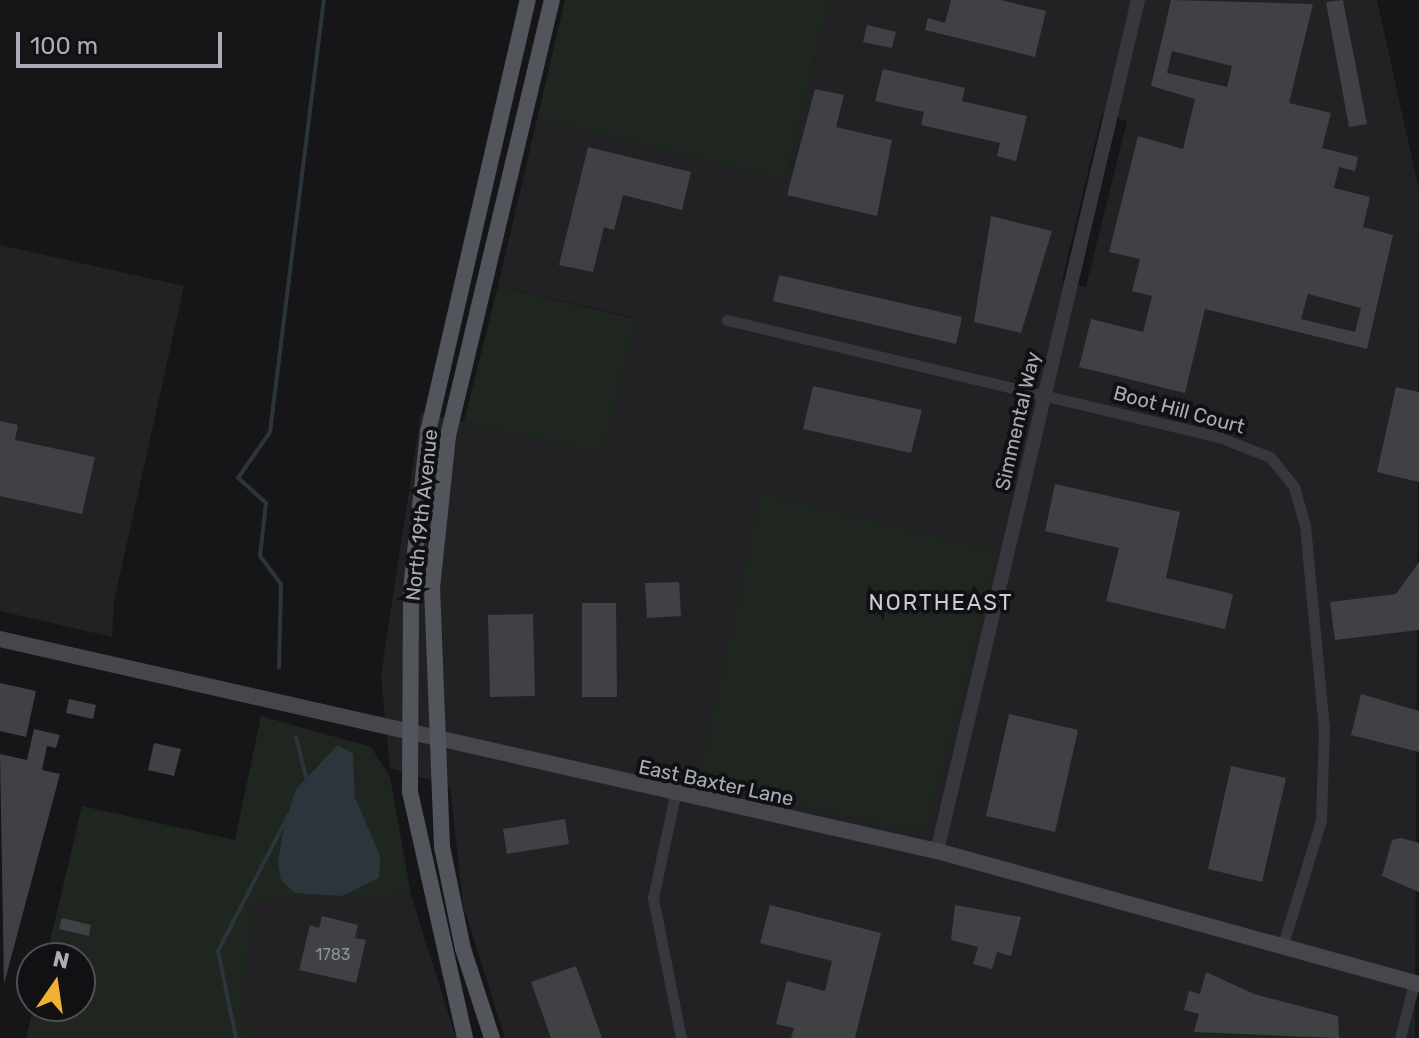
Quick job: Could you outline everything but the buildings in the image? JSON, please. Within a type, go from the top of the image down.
[{"type":"main road","name":"North 19th Avenue","points":[[465,1038],[419,848],[407,733],[416,506],[428,432],[528,0]]},
{"type":"main road","name":"North 19th Avenue","points":[[492,1038],[463,949],[442,847],[432,739],[432,588],[448,436],[552,0]]},
{"type":"main road","name":"East Baxter Lane","points":[[0,639],[675,795],[937,851],[1283,944],[1416,984]]},
{"type":"street","name":"Simmental Way","points":[[937,851],[1138,0]]},
{"type":"street","name":"Boot Hill Court","points":[[727,320],[1236,441],[1270,457],[1294,487],[1305,525],[1325,774],[1321,820],[1283,944]]},
{"type":"street","points":[[675,795],[653,898],[681,1038]]},
{"type":"street","points":[[1400,1038],[1416,984]]},
{"type":"shaded area","points":[[565,0],[829,0],[786,181],[537,119]]},
{"type":"shaded area","points":[[829,0],[1377,0],[1419,190],[1415,1038],[505,1038],[463,905],[450,786],[390,768],[381,675],[421,412],[603,455],[635,318],[498,286],[537,119],[786,181]],"holes":[[[1102,113],[1127,121],[1086,287],[1062,281]]]},
{"type":"shaded area","points":[[0,245],[184,286],[114,601],[112,637],[0,611]]},
{"type":"shaded area","points":[[498,286],[636,319],[603,455],[464,422]]},
{"type":"shaded area","points":[[761,494],[998,551],[926,833],[697,784]]},
{"type":"shaded area","points":[[261,716],[371,747],[390,777],[411,895],[253,902],[242,1015],[253,1038],[26,1038],[30,1022],[96,1022],[96,942],[50,942],[82,806],[235,840]]},
{"type":"shaded area","points":[[338,745],[353,754],[355,797],[380,856],[379,878],[342,896],[295,893],[281,880],[278,861],[284,827],[296,789]]},
{"type":"shaded area","points":[[411,895],[456,1038],[253,1038],[242,1015],[253,902]]},
{"type":"waterway","points":[[279,667],[281,584],[260,556],[266,503],[238,478],[270,432],[324,0]]},
{"type":"waterway","points":[[296,737],[306,777]]},
{"type":"waterway","points":[[236,1038],[218,951],[288,816]]},
{"type":"district","name":"NORTHEAST","points":[[941,603]]}]
